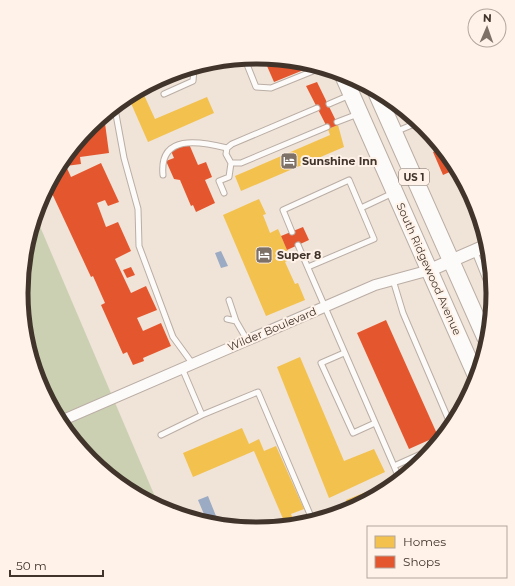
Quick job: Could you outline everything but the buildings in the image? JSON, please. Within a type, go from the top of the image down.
[{"type":"main road","name":"South Ridgewood Avenue","points":[[346,81],[474,371]]},
{"type":"main road","name":"US 1","points":[[383,101],[391,110],[394,133],[484,326]]},
{"type":"street","name":"Wilder Boulevard","points":[[66,419],[182,367],[375,285],[430,270],[480,248]]},
{"type":"lane","points":[[247,64],[256,87],[271,88],[314,70]]},
{"type":"lane","points":[[164,94],[193,81],[194,73]]},
{"type":"lane","points":[[329,104],[351,94]]},
{"type":"lane","points":[[224,193],[219,181],[229,177],[231,163],[226,154],[227,148],[232,144],[317,108]]},
{"type":"lane","points":[[116,113],[124,158],[138,209],[139,246],[173,337],[192,363]]},
{"type":"lane","points":[[337,122],[359,113]]},
{"type":"lane","points":[[394,133],[413,124]]},
{"type":"lane","points":[[231,163],[241,163],[327,127]]},
{"type":"lane","points":[[163,176],[162,164],[164,155],[171,149],[186,143],[200,141],[227,148]]},
{"type":"lane","points":[[292,232],[283,210],[349,180],[374,239],[308,267]]},
{"type":"lane","points":[[361,208],[395,192]]},
{"type":"lane","points":[[298,245],[398,475]]},
{"type":"lane","points":[[480,248],[486,270]]},
{"type":"lane","points":[[393,280],[403,313],[449,420]]},
{"type":"lane","points":[[229,300],[236,321],[247,340]]},
{"type":"lane","points":[[227,319],[236,321]]},
{"type":"lane","points":[[344,353],[321,363],[324,370],[353,433],[375,423]]},
{"type":"lane","points":[[182,367],[202,415]]},
{"type":"lane","points":[[161,435],[202,415],[258,392],[311,516]]},
{"type":"lane","points":[[394,466],[420,455]]},
{"type":"green space","points":[[39,224],[156,499],[130,484],[106,466],[95,455],[75,433],[59,408],[45,381],[32,338],[28,308],[28,278],[32,248]]},
{"type":"water","points":[[221,251],[228,266],[221,268],[215,253]]},
{"type":"water","points":[[208,496],[216,516],[211,518],[205,516],[198,500]]},
{"type":"place","name":"Sunshine Inn","points":[[289,161]]},
{"type":"place","name":"Super 8","points":[[264,255]]}]
